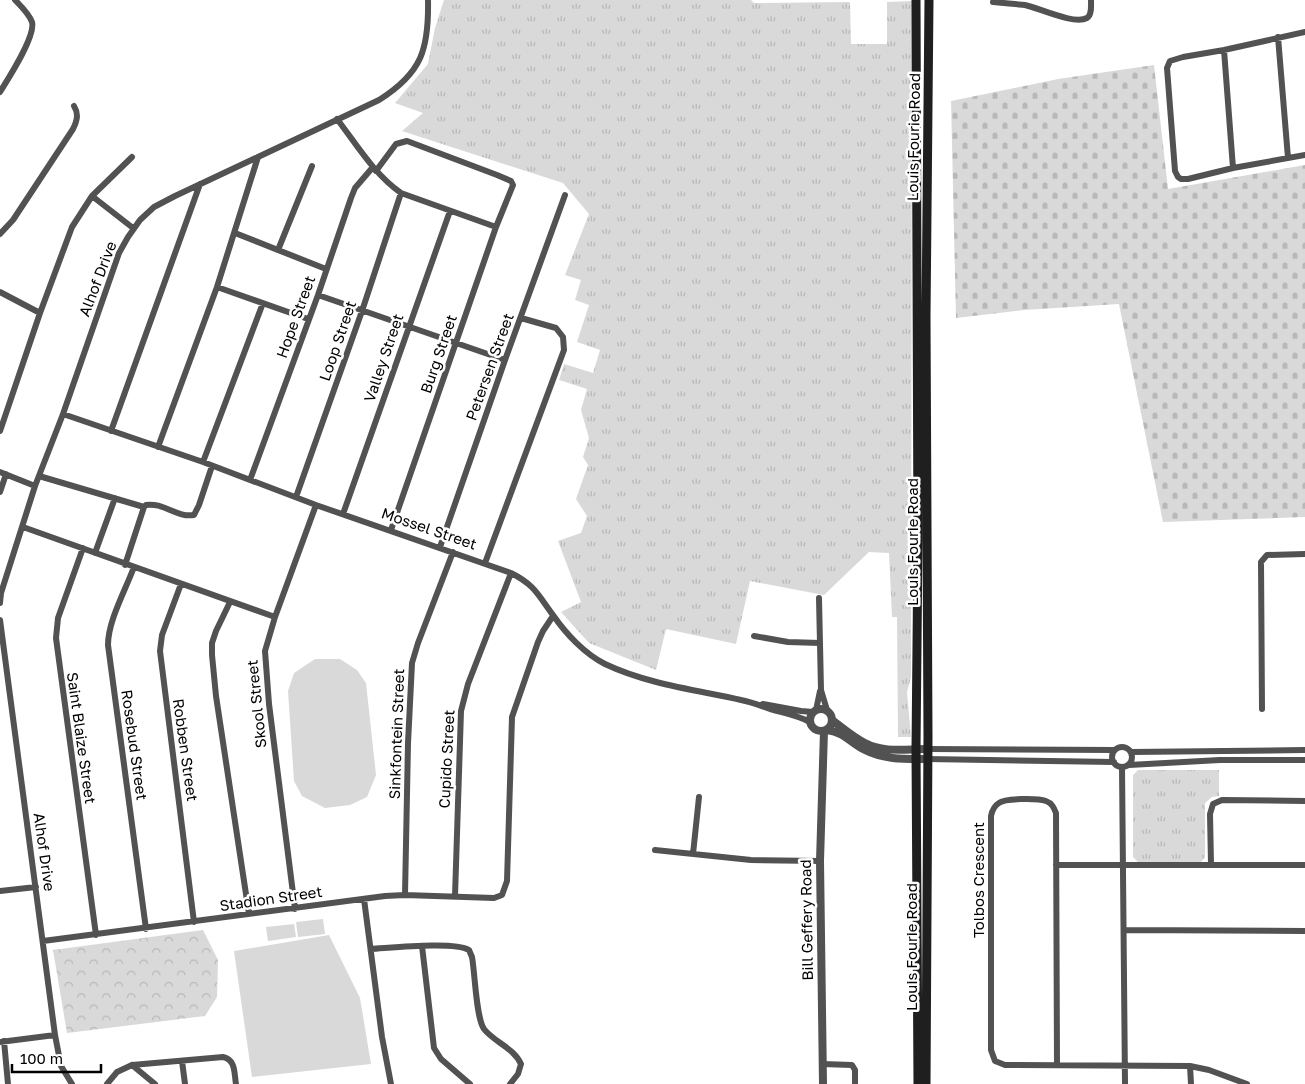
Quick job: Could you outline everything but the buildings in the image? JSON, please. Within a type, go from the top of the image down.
[{"type":"main road","name":"Louis Fourie Road","points":[[916,0],[918,1084]]},
{"type":"main road","name":"Louis Fourie Road","points":[[926,1084],[926,317],[929,0]]},
{"type":"street","points":[[0,92],[12,75],[32,31],[32,22],[15,0]]},
{"type":"street","name":"Alhof Drive","points":[[0,603],[1,593],[35,486],[63,414],[119,253],[133,228],[154,208],[200,184],[379,100],[395,90],[411,74],[425,48],[429,24],[428,0]]},
{"type":"street","points":[[993,2],[1027,6],[1059,16],[1080,19],[1090,15],[1091,0]]},
{"type":"street","points":[[1305,32],[1278,36],[1174,60],[1168,63],[1167,68],[1176,176],[1181,179],[1305,155]]},
{"type":"street","points":[[1278,36],[1288,158]]},
{"type":"street","points":[[1224,50],[1233,168]]},
{"type":"street","points":[[0,234],[13,220],[73,129],[78,115],[74,106]]},
{"type":"street","points":[[337,119],[374,169],[401,193],[496,227]]},
{"type":"street","name":"Hope Street","points":[[250,480],[355,188],[396,144],[407,141],[511,181],[512,187]]},
{"type":"street","points":[[0,431],[40,313],[72,227],[92,196],[132,157]]},
{"type":"street","points":[[158,447],[217,287],[258,157]]},
{"type":"street","points":[[278,250],[312,166]]},
{"type":"street","points":[[111,431],[200,184]]},
{"type":"street","name":"Burg Street","points":[[391,530],[496,227],[512,187]]},
{"type":"street","name":"Loop Street","points":[[296,497],[362,311],[401,193]]},
{"type":"street","name":"Petersen Street","points":[[440,547],[565,195]]},
{"type":"street","points":[[92,196],[133,228]]},
{"type":"street","name":"Valley Street","points":[[342,514],[450,211]]},
{"type":"street","points":[[235,233],[326,269]]},
{"type":"street","points":[[217,287],[308,319]]},
{"type":"street","points":[[0,292],[40,313]]},
{"type":"street","points":[[318,295],[505,360]]},
{"type":"street","points":[[203,462],[263,303]]},
{"type":"street","points":[[485,563],[564,350],[563,337],[556,328],[521,318]]},
{"type":"street","name":"Mossel Street","points":[[63,414],[203,462],[316,505],[511,573],[529,583],[553,616],[574,640],[606,665],[642,678],[759,704]]},
{"type":"street","points":[[125,565],[144,507],[149,504],[155,504],[186,516],[194,515],[212,466]]},
{"type":"street","points":[[0,492],[3,473],[35,486]]},
{"type":"street","points":[[39,476],[144,507]]},
{"type":"street","points":[[95,553],[115,498]]},
{"type":"street","name":"Skool Street","points":[[295,909],[265,668],[265,647],[274,617],[316,505]]},
{"type":"street","points":[[23,527],[274,617]]},
{"type":"street","name":"Saint Blaize Street","points":[[83,548],[58,618],[56,638],[96,935]]},
{"type":"street","name":"Sinkfontein Street","points":[[405,895],[408,744],[412,663],[453,552]]},
{"type":"street","points":[[1262,709],[1261,567],[1264,558],[1271,554],[1305,554]]},
{"type":"street","name":"Rosebud Street","points":[[134,568],[112,623],[108,645],[146,929]]},
{"type":"street","name":"Cupido Street","points":[[455,896],[461,711],[468,684],[511,573]]},
{"type":"street","name":"Robben Street","points":[[181,584],[162,635],[160,651],[194,922]]},
{"type":"street","points":[[819,598],[821,690],[827,710],[832,716],[831,725],[823,731]]},
{"type":"street","points":[[230,602],[216,631],[212,643],[212,655],[216,696],[249,914]]},
{"type":"street","name":"Stadion Street","points":[[43,942],[364,899],[405,895],[494,898],[502,895],[506,881],[512,717],[538,642],[543,630],[553,616]]},
{"type":"street","name":"Alhof Drive","points":[[0,620],[55,1034],[61,1066],[72,1084]]},
{"type":"street","points":[[754,636],[788,642],[820,642]]},
{"type":"street","points":[[821,690],[815,711],[810,718],[812,728],[840,733],[864,750],[886,757],[916,754],[927,749],[1115,750],[1122,746],[1131,752],[1305,750]]},
{"type":"street","points":[[759,704],[770,704],[801,711],[827,710]]},
{"type":"street","points":[[759,704],[798,716],[810,722]]},
{"type":"street","points":[[832,720],[867,744],[916,754],[927,759],[1114,762],[1116,765],[1126,766],[1220,760],[1305,760]]},
{"type":"street","name":"Bill Geffery Road","points":[[823,731],[820,861],[823,1084]]},
{"type":"street","points":[[1114,762],[1112,755],[1115,750]]},
{"type":"street","points":[[1125,1084],[1124,864],[1126,766],[1133,759],[1131,752]]},
{"type":"street","points":[[692,854],[699,797]]},
{"type":"street","points":[[1211,864],[1210,814],[1213,804],[1218,801],[1305,800]]},
{"type":"street","name":"Tolbos Crescent","points":[[1057,1065],[1056,813],[1052,804],[1046,801],[1004,801],[996,805],[991,816],[991,1050],[993,1059],[997,1063],[1005,1065],[1190,1066],[1209,1070],[1247,1084]]},
{"type":"street","points":[[655,850],[751,860],[820,861]]},
{"type":"street","points":[[1056,865],[1305,865]]},
{"type":"street","points":[[0,891],[36,887]]},
{"type":"street","points":[[364,899],[390,1084]]},
{"type":"street","points":[[1124,930],[1305,931]]},
{"type":"street","points":[[370,949],[422,946],[460,947],[469,950],[472,957],[479,1013],[483,1028],[517,1057],[521,1064],[518,1074],[510,1084]]},
{"type":"street","points":[[422,946],[434,1048],[441,1058],[470,1084]]},
{"type":"street","points":[[8,1084],[2,1042],[55,1034]]},
{"type":"street","points":[[107,1084],[117,1072],[132,1066],[223,1057],[233,1064],[236,1084]]},
{"type":"street","points":[[182,1061],[185,1084]]},
{"type":"street","points":[[822,1064],[852,1065],[855,1070],[855,1084]]},
{"type":"street","points":[[132,1066],[155,1084]]},
{"type":"street","points":[[1190,1066],[1191,1084]]},
{"type":"green space","points":[[444,0],[751,0],[754,3],[850,2],[851,44],[887,44],[887,2],[912,1],[911,677],[907,692],[911,737],[898,737],[897,617],[892,617],[889,553],[869,552],[824,595],[750,581],[736,644],[666,629],[656,670],[589,643],[561,612],[581,602],[558,541],[581,533],[587,516],[576,499],[588,465],[583,457],[589,438],[581,410],[587,389],[559,380],[564,364],[593,373],[600,350],[577,342],[589,305],[575,300],[581,280],[565,275],[589,214],[563,183],[402,131],[423,113],[395,103],[428,64],[435,28]]},
{"type":"green space","points":[[1154,65],[1168,189],[1305,165],[1305,517],[1163,522],[1119,304],[1024,310],[956,318],[951,101],[1058,79]]},
{"type":"green space","points":[[315,659],[340,659],[357,670],[366,683],[376,775],[367,797],[350,805],[325,808],[302,796],[294,781],[288,691],[294,673]]},
{"type":"green space","points":[[1138,770],[1219,770],[1219,796],[1212,797],[1205,803],[1205,857],[1201,862],[1138,862],[1133,857],[1133,775]]},
{"type":"green space","points":[[323,919],[325,934],[298,937],[296,922]]},
{"type":"green space","points":[[294,924],[296,937],[268,941],[266,927]]},
{"type":"green space","points":[[203,930],[218,960],[217,997],[205,1016],[67,1033],[53,950]]},
{"type":"green space","points":[[329,935],[360,998],[371,1064],[252,1077],[234,951]]}]
